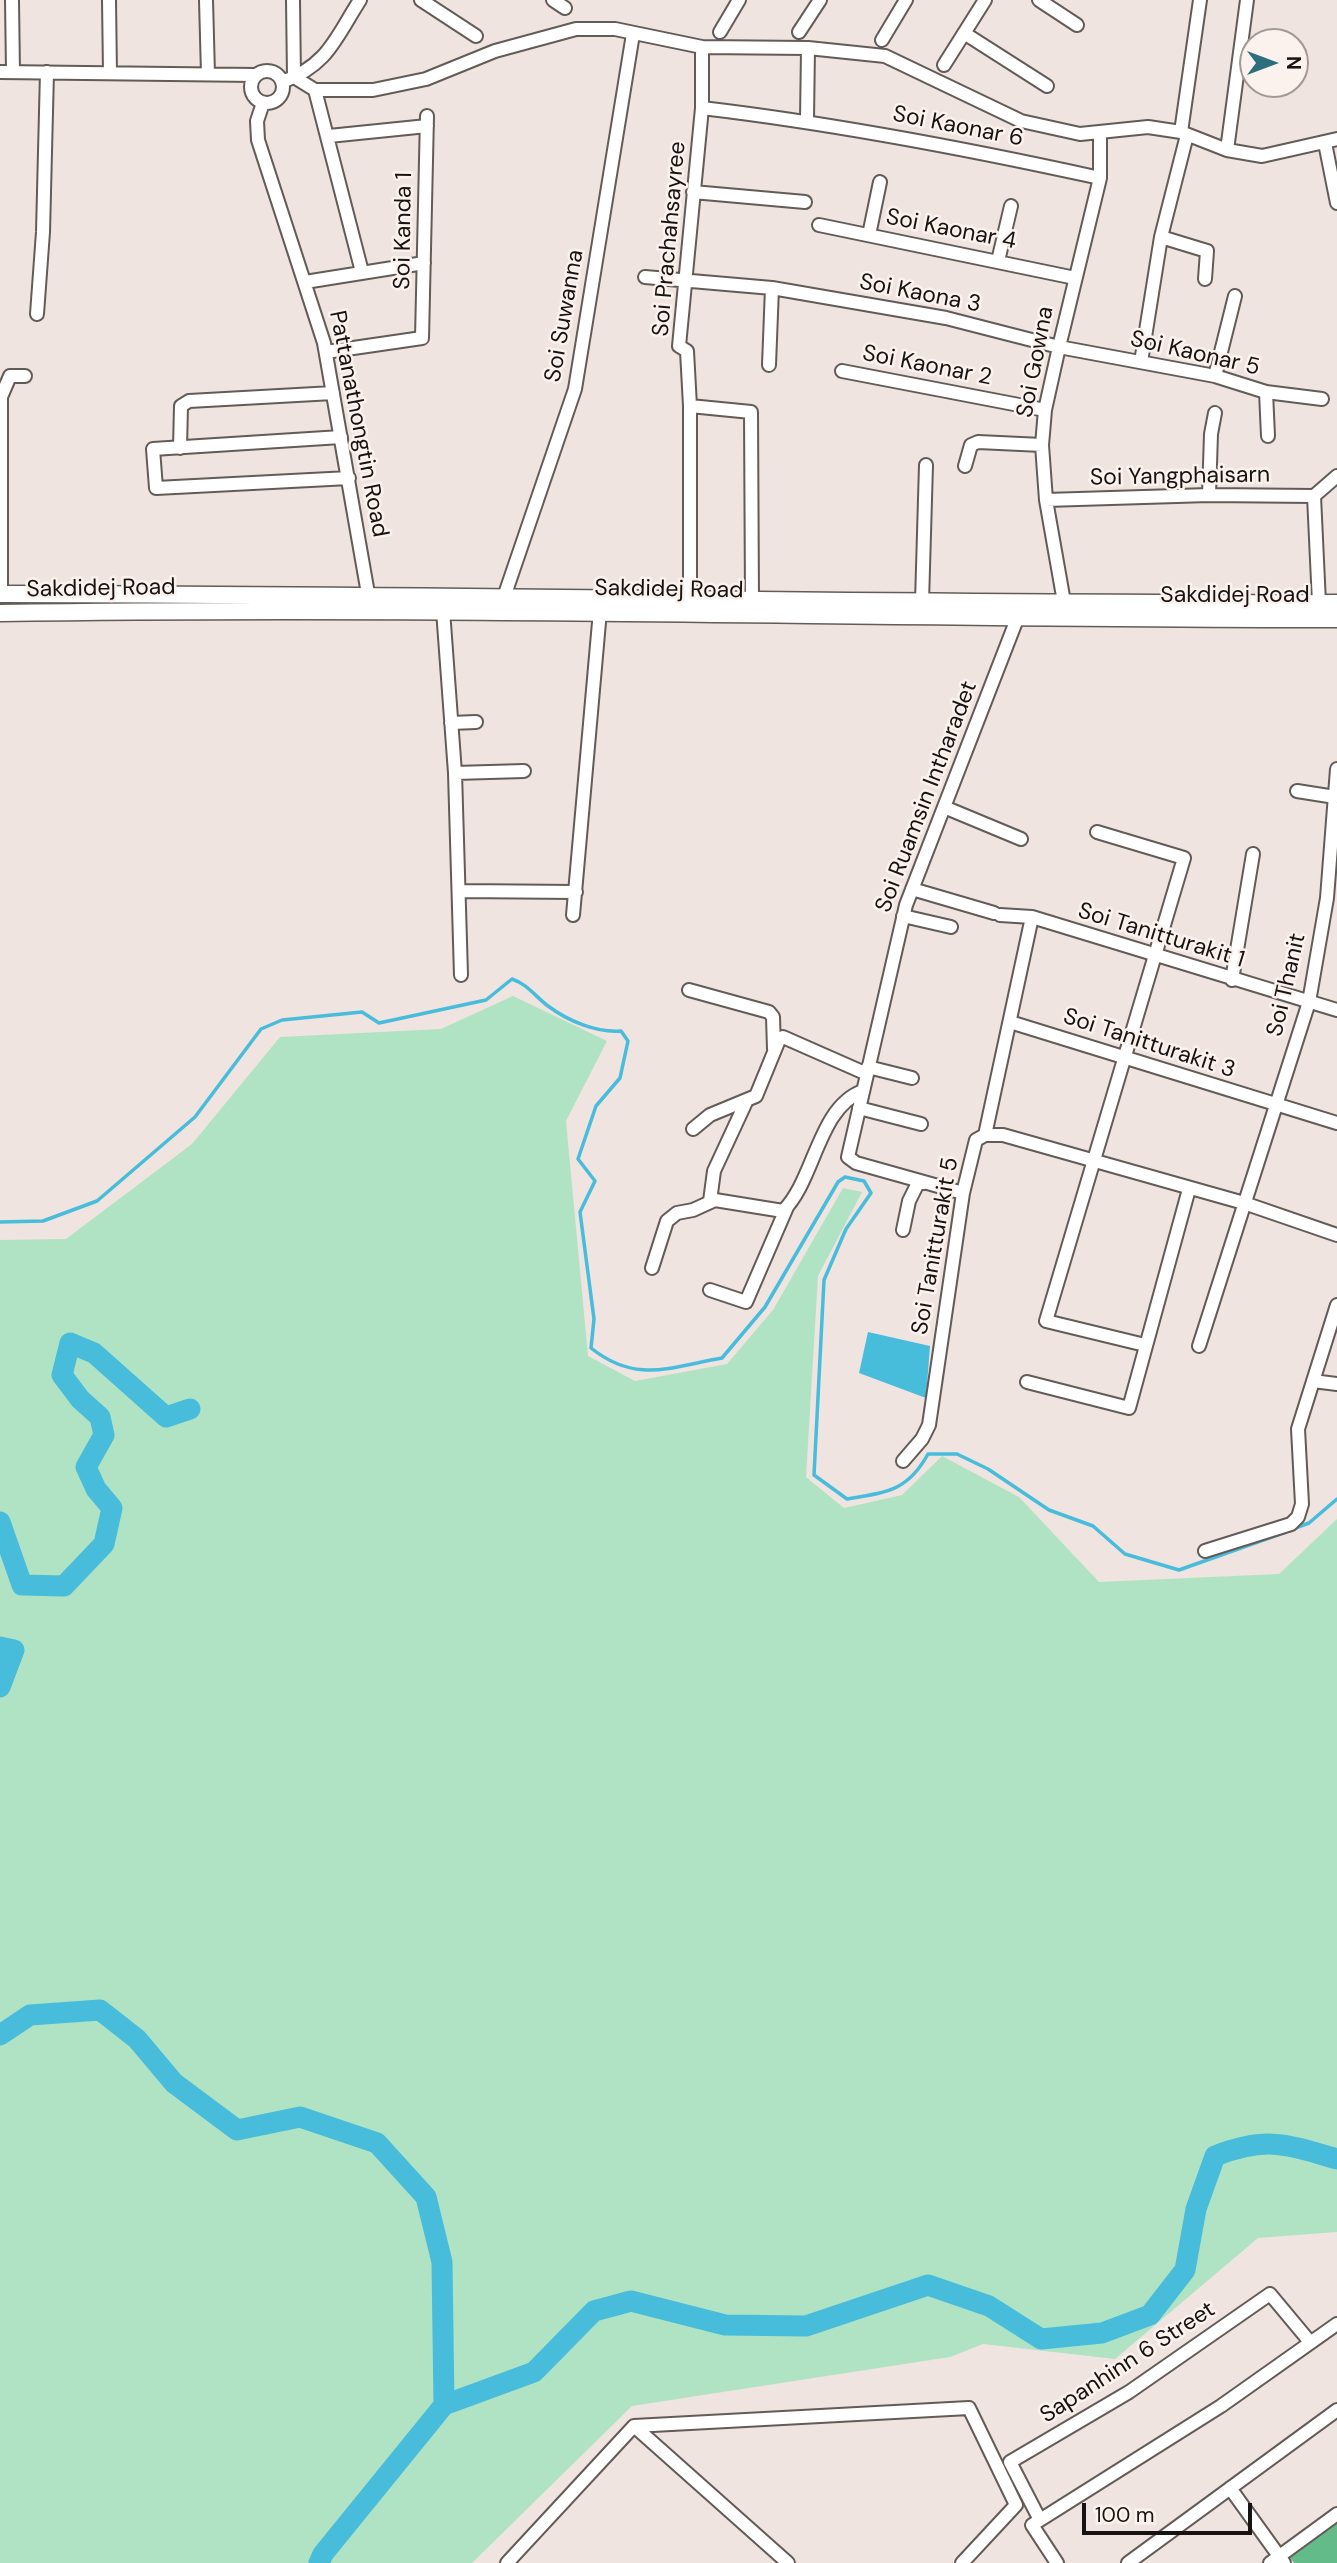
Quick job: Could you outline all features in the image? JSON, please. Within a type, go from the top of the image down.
[{"type":"main road","name":"Sakdidej Road","points":[[0,594],[370,602],[443,610],[690,599],[1337,603]]},
{"type":"main road","name":"Sakdidej Road","points":[[0,613],[505,597],[600,611],[1017,619],[1337,619]]},
{"type":"street","points":[[12,0],[7,72],[255,75],[270,71],[315,90],[373,90],[428,82],[495,51],[576,29],[615,29],[702,47],[808,47],[885,56],[1021,121],[1080,134],[1149,127],[1184,133],[1227,150],[1262,156],[1331,141],[1337,203]]},
{"type":"street","points":[[109,0],[110,73]]},
{"type":"street","points":[[206,0],[208,74]]},
{"type":"street","points":[[255,75],[251,91],[263,103],[279,98],[288,79],[293,0]]},
{"type":"street","points":[[288,79],[319,63],[360,0]]},
{"type":"street","points":[[421,0],[475,36]]},
{"type":"street","points":[[553,0],[565,8]]},
{"type":"street","points":[[799,32],[820,0]]},
{"type":"street","points":[[882,40],[906,0]]},
{"type":"street","points":[[1040,0],[1077,25]]},
{"type":"street","points":[[1140,362],[1161,237],[1184,133],[1200,0]]},
{"type":"street","points":[[1227,150],[1247,0]]},
{"type":"street","points":[[720,32],[736,1]]},
{"type":"street","points":[[944,65],[980,2]]},
{"type":"street","points":[[964,33],[1047,86]]},
{"type":"street","name":"Soi Suwanna","points":[[505,597],[575,389],[634,34]]},
{"type":"street","name":"Soi Prachahsayree","points":[[690,599],[690,406],[687,351],[679,346],[702,107],[702,47]]},
{"type":"street","points":[[807,120],[808,47]]},
{"type":"street","points":[[37,314],[43,232],[47,72]]},
{"type":"street","points":[[315,90],[362,272]]},
{"type":"street","name":"Pattanathongtin Road","points":[[263,103],[257,121],[258,140],[326,352],[370,602]]},
{"type":"street","name":"Soi Kaonar 6","points":[[702,107],[807,120],[924,140],[1100,178]]},
{"type":"street","name":"Soi Kanda 1","points":[[326,352],[422,338],[427,121],[329,136]]},
{"type":"street","name":"Soi Gowna","points":[[1064,602],[1046,500],[1042,445],[1045,410],[1100,178],[1100,132]]},
{"type":"street","points":[[869,235],[880,182]]},
{"type":"street","points":[[694,192],[805,202]]},
{"type":"street","points":[[998,261],[1011,206]]},
{"type":"street","name":"Soi Kaonar 4","points":[[819,225],[1075,278]]},
{"type":"street","points":[[1161,237],[1207,251],[1205,279]]},
{"type":"street","points":[[305,282],[424,263]]},
{"type":"street","name":"Soi Kaona 3","points":[[645,277],[772,288],[946,318],[1059,348]]},
{"type":"street","points":[[769,365],[772,288]]},
{"type":"street","points":[[1215,376],[1235,296]]},
{"type":"street","name":"Soi Kaonar 5","points":[[1059,348],[1215,376],[1266,392],[1322,399]]},
{"type":"street","name":"Soi Kaonar 2","points":[[842,371],[1045,410]]},
{"type":"street","points":[[0,594],[1,397],[10,376],[25,376]]},
{"type":"street","points":[[1266,392],[1268,436]]},
{"type":"street","points":[[180,448],[181,406],[189,401],[333,393]]},
{"type":"street","points":[[690,406],[751,412],[752,600]]},
{"type":"street","points":[[1209,495],[1211,434],[1215,414]]},
{"type":"street","points":[[341,436],[153,449],[156,488],[349,478]]},
{"type":"street","points":[[965,466],[971,445],[978,442],[1042,445]]},
{"type":"street","points":[[922,601],[926,465]]},
{"type":"street","points":[[1319,603],[1314,496],[1337,476]]},
{"type":"street","name":"Soi Yangphaisarn","points":[[1046,500],[1209,495],[1314,496]]},
{"type":"street","points":[[443,610],[455,774],[461,975]]},
{"type":"street","points":[[573,915],[600,611]]},
{"type":"street","name":"Soi Ruamsin Intharadet","points":[[924,1182],[856,1163],[848,1157],[903,916],[1017,619]]},
{"type":"street","points":[[452,723],[476,722]]},
{"type":"street","name":"Soi Thanit","points":[[1199,1346],[1309,1002],[1333,879],[1337,769]]},
{"type":"street","points":[[455,774],[524,771]]},
{"type":"street","points":[[1297,791],[1335,797]]},
{"type":"street","points":[[944,807],[1021,839]]},
{"type":"street","points":[[1097,832],[1184,858],[1046,1321],[1145,1345]]},
{"type":"street","points":[[1232,980],[1253,854]]},
{"type":"street","name":"Soi Tanitturakit 1","points":[[912,889],[997,914],[1032,917],[1337,1010]]},
{"type":"street","points":[[460,891],[576,892]]},
{"type":"street","points":[[903,916],[951,927]]},
{"type":"street","points":[[985,1135],[1032,917]]},
{"type":"street","points":[[689,990],[773,1014],[774,1052]]},
{"type":"street","name":"Soi Tanitturakit 3","points":[[1010,1022],[1337,1123]]},
{"type":"street","points":[[693,1129],[710,1115],[756,1096],[779,1040],[787,1038],[868,1070],[912,1078]]},
{"type":"street","points":[[710,1290],[746,1302],[788,1207],[802,1187],[821,1137],[840,1109],[854,1094],[863,1091]]},
{"type":"street","points":[[710,1201],[714,1171],[740,1121],[746,1102]]},
{"type":"street","points":[[859,1108],[921,1124]]},
{"type":"street","name":"Soi Tanitturakit 5","points":[[903,1461],[922,1439],[929,1424],[963,1193],[976,1140],[985,1135],[1003,1135],[1244,1203],[1337,1235]]},
{"type":"street","points":[[903,1230],[911,1196],[918,1182],[963,1193]]},
{"type":"street","points":[[1027,1382],[1129,1408],[1189,1189]]},
{"type":"street","points":[[652,1268],[667,1221],[677,1213],[718,1200],[777,1211],[788,1207]]},
{"type":"street","points":[[1205,1552],[1291,1524],[1298,1517],[1302,1504],[1298,1429],[1337,1306]]},
{"type":"street","points":[[1313,1381],[1337,1384]]},
{"type":"street","name":"Sapanhinn 6 Street","points":[[1040,2520],[1010,2462],[1129,2392],[1270,2294],[1310,2343]]},
{"type":"street","points":[[1057,2563],[1032,2525],[1221,2406],[1337,2324]]},
{"type":"street","points":[[507,2563],[634,2426],[970,2409],[1016,2505],[962,2563]]},
{"type":"street","points":[[1128,2563],[1337,2410]]},
{"type":"street","points":[[634,2426],[788,2563]]},
{"type":"street","points":[[1230,2488],[1278,2561],[1337,2514]]},
{"type":"green space","points":[[513,996],[607,1041],[566,1121],[588,1356],[635,1381],[727,1364],[773,1310],[843,1188],[862,1192],[818,1276],[806,1477],[844,1508],[902,1495],[942,1456],[1019,1497],[1099,1582],[1279,1574],[1337,1519],[1337,2232],[1258,2238],[1115,2359],[983,2344],[950,2357],[632,2406],[472,2563],[0,2563],[0,1240],[66,1239],[192,1144],[280,1037],[441,1029]]},
{"type":"green space","points":[[1337,2521],[1337,2563],[1294,2563],[1289,2556]]},
{"type":"water","points":[[868,1332],[930,1346],[926,1398],[859,1373]]},
{"type":"waterway","points":[[0,1222],[43,1221],[97,1201],[195,1117],[261,1029],[282,1020],[362,1012],[379,1023],[486,1000],[512,979],[564,1017],[593,1028],[621,1031],[628,1041],[620,1078],[596,1106],[578,1159],[595,1181],[580,1212],[594,1319],[591,1348],[607,1359],[639,1369],[670,1368],[722,1358],[765,1307],[838,1182],[845,1177],[864,1181],[871,1193],[846,1229],[824,1280],[814,1475],[847,1499],[894,1488],[912,1476],[928,1454],[957,1454],[988,1469],[1049,1510],[1093,1526],[1125,1554],[1179,1570],[1286,1532]]},
{"type":"waterway","points":[[0,1522],[22,1585],[64,1586],[104,1544],[112,1508],[96,1489],[86,1467],[104,1435],[100,1417],[80,1399],[62,1375],[70,1343],[94,1353],[166,1417],[190,1409]]},
{"type":"waterway","points":[[1293,1529],[1309,1523],[1337,1499]]},
{"type":"waterway","points":[[0,1647],[14,1650],[0,1687]]},
{"type":"waterway","points":[[0,2035],[30,2015],[100,2010],[137,2039],[174,2083],[237,2130],[300,2117],[377,2143],[426,2197],[442,2262],[444,2405]]},
{"type":"waterway","points":[[319,2563],[323,2554],[444,2405],[534,2372],[594,2311],[631,2301],[725,2325],[806,2326],[928,2285],[989,2306],[1041,2339],[1102,2333],[1150,2315],[1185,2270],[1196,2209],[1215,2156],[1248,2146],[1276,2144],[1337,2159]]}]
